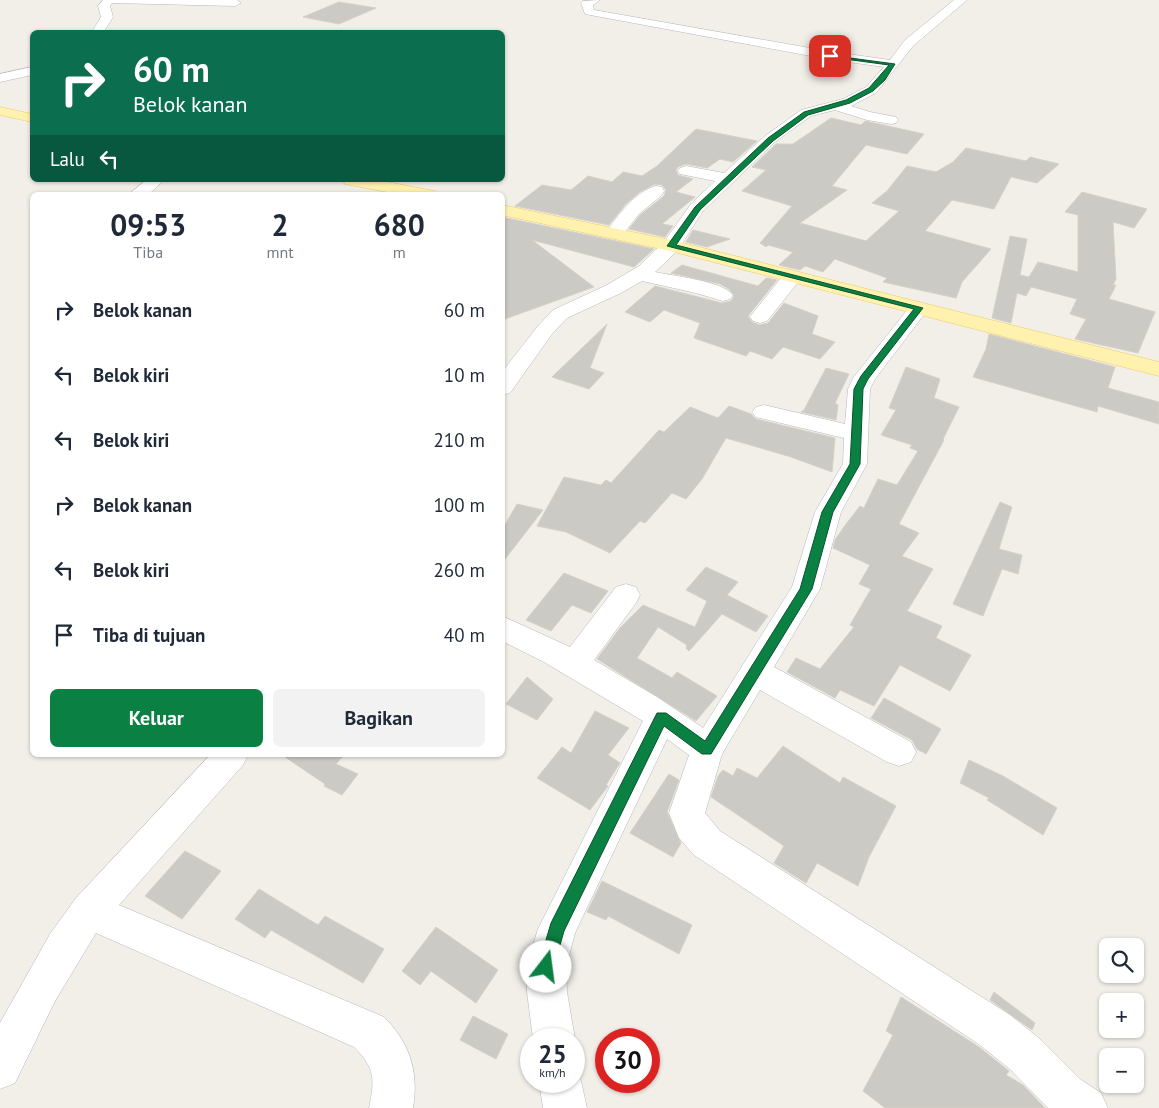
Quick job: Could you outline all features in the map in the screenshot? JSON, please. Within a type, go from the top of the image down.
[{"type":"main road","points":[[0,111],[30,118]]},
{"type":"main road","points":[[361,182],[413,192]]},
{"type":"main road","points":[[505,211],[671,246],[1159,369]]},
{"type":"street","points":[[99,30],[107,17],[104,6],[110,0],[235,3]]},
{"type":"street","points":[[594,0],[587,2],[587,9],[588,12],[595,14],[792,47],[827,55],[893,64]]},
{"type":"street","points":[[649,277],[697,208],[770,140],[801,116],[841,106],[871,90],[909,43],[961,0]]},
{"type":"street","points":[[0,78],[30,71]]},
{"type":"street","points":[[841,106],[867,116],[891,120]]},
{"type":"street","points":[[686,171],[728,179]]},
{"type":"street","points":[[141,192],[153,182]]},
{"type":"street","points":[[615,233],[633,210],[656,192]]},
{"type":"street","points":[[760,317],[792,276]]},
{"type":"street","points":[[505,384],[545,330],[560,314],[608,292],[649,277],[697,285],[722,295]]},
{"type":"street","points":[[919,308],[864,378],[859,389],[855,464],[828,512],[806,589],[707,750],[687,813],[698,835],[707,843],[995,1030],[1026,1055],[1065,1094],[1086,1108]]},
{"type":"street","points":[[764,412],[858,434]]},
{"type":"street","points":[[574,664],[626,595]]},
{"type":"street","points":[[505,629],[574,664],[646,706],[707,750]]},
{"type":"street","points":[[755,672],[899,752]]},
{"type":"street","points":[[552,1028],[547,992],[546,967],[556,929],[661,717]]},
{"type":"street","points":[[0,1068],[44,977],[69,937],[106,919],[229,757]]},
{"type":"street","points":[[106,919],[369,1032],[385,1046],[393,1064],[395,1091],[391,1108]]},
{"type":"street","points":[[562,1093],[564,1108]]},
{"type":"building","points":[[339,2],[376,8],[339,24],[303,17]]},
{"type":"building","points":[[831,118],[861,125],[865,121],[924,134],[907,154],[866,145],[832,186],[847,190],[800,223],[866,241],[899,211],[872,203],[887,191],[907,166],[936,172],[953,162],[966,148],[1026,161],[1030,157],[1059,164],[1037,183],[1011,177],[994,209],[952,200],[925,231],[991,249],[962,282],[956,298],[883,282],[887,278],[835,259],[823,272],[805,266],[800,270],[779,265],[793,252],[768,245],[766,247],[760,243],[792,206],[742,191],[766,170],[752,167],[776,144],[793,144]]},
{"type":"building","points":[[696,129],[757,141],[733,162],[720,159],[707,168],[686,164],[678,167],[676,170],[678,175],[693,179],[676,192],[695,197],[662,224],[673,226],[665,237],[629,229],[640,215],[664,196],[666,190],[662,185],[655,184],[640,192],[626,204],[609,225],[515,206],[542,185],[571,190],[588,176],[612,182],[623,172],[642,176],[657,166]]},
{"type":"building","points":[[1082,192],[1147,209],[1134,228],[1113,222],[1116,279],[1113,285],[1116,285],[1109,299],[1155,312],[1138,353],[1075,339],[1086,319],[1070,314],[1077,299],[1031,287],[1026,296],[1017,293],[1011,323],[992,318],[1010,236],[1027,239],[1020,275],[1029,277],[1038,262],[1078,272],[1078,215],[1065,212]]},
{"type":"building","points":[[505,218],[654,249],[634,267],[532,240],[594,287],[505,319]]},
{"type":"building","points":[[693,230],[730,239],[707,247],[686,242]]},
{"type":"building","points":[[682,265],[758,286],[766,278],[777,280],[748,316],[752,322],[759,325],[768,323],[784,303],[818,316],[812,334],[835,342],[820,359],[783,347],[772,359],[750,351],[746,356],[694,338],[700,323],[664,310],[650,322],[625,312],[655,286],[722,303],[731,301],[734,296],[729,289],[720,284],[671,273]]},
{"type":"building","points":[[607,324],[590,368],[604,373],[589,389],[552,377]]},
{"type":"building","points":[[989,334],[1115,367],[1108,388],[1159,402],[1159,424],[1098,406],[1097,412],[973,377],[986,349]]},
{"type":"building","points":[[906,367],[940,379],[934,398],[959,407],[944,440],[899,524],[919,533],[902,556],[933,569],[907,611],[942,626],[936,638],[971,655],[950,691],[900,665],[874,706],[840,690],[835,698],[787,672],[796,658],[820,669],[854,627],[850,625],[871,589],[859,584],[870,565],[833,548],[835,540],[846,524],[860,506],[864,508],[878,479],[897,485],[918,451],[910,448],[912,445],[881,435],[896,410],[889,408]]},
{"type":"building","points":[[826,368],[849,374],[835,403],[838,405],[836,420],[801,412],[804,410]]},
{"type":"building","points":[[729,406],[751,414],[756,419],[835,438],[832,472],[791,457],[726,438],[702,479],[686,499],[672,493],[645,523],[640,521],[610,553],[566,532],[537,526],[564,477],[601,485],[606,480],[611,483],[659,430],[664,432],[690,407],[718,418]]},
{"type":"building","points":[[1000,502],[1012,507],[999,549],[1022,555],[1018,574],[1002,569],[983,616],[953,604]]},
{"type":"building","points":[[517,504],[543,510],[505,559],[505,525]]},
{"type":"building","points":[[706,567],[738,582],[727,595],[768,616],[756,632],[722,614],[689,651],[686,648],[687,645],[658,627],[637,658],[672,678],[677,672],[717,696],[696,721],[597,659],[620,628],[643,605],[695,627],[707,601],[686,590]]},
{"type":"building","points":[[564,573],[608,591],[591,613],[572,605],[551,631],[526,620]]},
{"type":"building","points":[[527,677],[553,699],[537,720],[506,704]]},
{"type":"building","points":[[884,698],[941,729],[926,754],[917,749],[912,740],[871,718]]},
{"type":"building","points":[[595,711],[629,728],[608,755],[620,763],[606,785],[608,786],[590,810],[537,778],[562,747],[571,753]]},
{"type":"building","points":[[783,746],[840,783],[843,777],[896,806],[869,857],[858,886],[817,863],[806,883],[774,863],[784,846],[711,797],[718,776],[723,770],[733,776],[737,768],[757,778]]},
{"type":"building","points":[[285,757],[342,757],[336,764],[358,774],[342,795],[324,786],[325,784]]},
{"type":"building","points":[[969,760],[1003,776],[1057,808],[1043,835],[987,800],[989,798],[960,783]]},
{"type":"building","points":[[669,774],[679,780],[667,812],[681,843],[673,857],[630,833]]},
{"type":"building","points":[[185,851],[221,871],[182,919],[145,896]]},
{"type":"building","points":[[602,881],[692,925],[679,954],[608,916],[606,920],[587,912]]},
{"type":"building","points":[[259,889],[318,925],[325,916],[384,949],[363,983],[271,930],[265,938],[235,919]]},
{"type":"building","points":[[436,927],[498,970],[476,1003],[431,971],[420,985],[402,971]]},
{"type":"building","points":[[994,992],[1035,1023],[1032,1030],[990,1000]]},
{"type":"building","points":[[901,997],[979,1047],[1009,1071],[1006,1075],[1023,1085],[1045,1108],[885,1108],[863,1091],[893,1035],[886,1031]]},
{"type":"building","points":[[473,1016],[508,1034],[496,1059],[460,1040]]},
{"type":"route","points":[[546,967],[556,929],[661,717],[707,750],[806,589],[811,578],[828,512],[851,475],[855,464],[859,389],[864,378],[919,308],[671,246],[697,208],[770,140],[806,113],[848,102],[871,90],[893,64],[830,56]]}]
